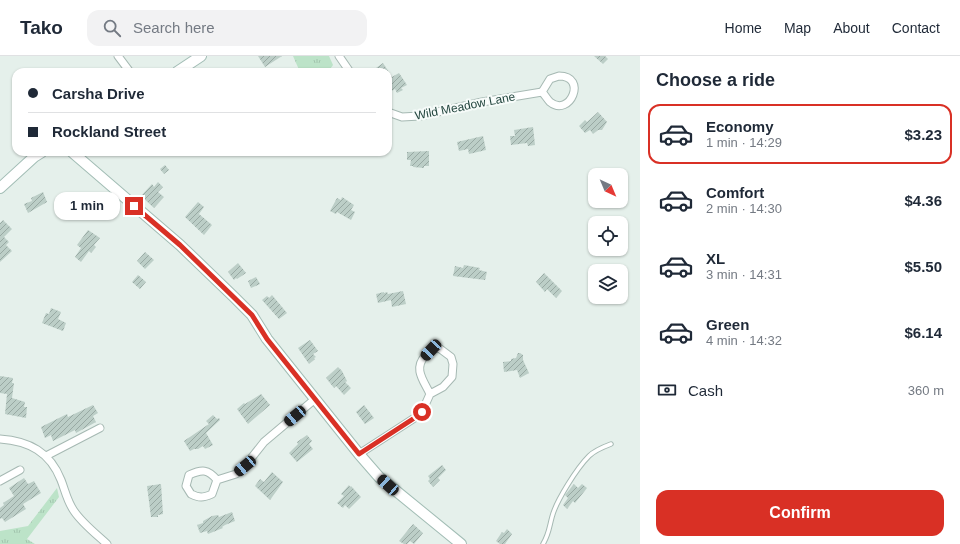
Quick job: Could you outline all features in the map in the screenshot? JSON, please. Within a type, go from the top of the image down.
[{"type":"street","points":[[118,56],[127,68]]},
{"type":"street","points":[[183,68],[201,56]]},
{"type":"street","points":[[339,56],[347,68]]},
{"type":"street","points":[[559,76],[569,78],[574,87],[572,98],[566,104],[560,105],[550,102],[542,92],[550,79],[559,76]]},
{"type":"street","name":"Wild Meadow Lane","points":[[392,113],[402,117],[420,116],[482,102],[542,92]]},
{"type":"street","points":[[0,188],[36,156]]},
{"type":"street","points":[[77,156],[180,245],[252,315],[267,339],[379,477],[461,544]]},
{"type":"street","points":[[359,454],[416,417],[422,412],[430,394],[443,387],[452,377],[453,364],[451,357],[439,348],[431,350],[423,358],[419,366],[421,376],[430,394]]},
{"type":"street","points":[[217,480],[236,474],[245,466],[264,442],[315,399]]},
{"type":"street","points":[[46,456],[100,428]]},
{"type":"street","points":[[0,439],[10,440],[30,446],[46,456],[60,479],[66,497],[74,512],[107,544]]},
{"type":"street","points":[[0,481],[20,470]]},
{"type":"street","points":[[198,471],[206,471],[217,480],[212,494],[204,498],[198,498],[191,494],[186,486],[190,475],[198,471]]},
{"type":"lane","points":[[543,544],[550,531],[552,517],[565,489],[589,456],[611,444]]},
{"type":"green space","points":[[293,56],[329,56],[333,65],[331,68],[298,68]]},
{"type":"green space","points":[[57,488],[59,497],[27,539],[35,544],[0,544],[0,531],[28,526]]},
{"type":"building","points":[[258,56],[282,56],[265,67]]},
{"type":"building","points":[[594,56],[605,56],[608,59],[603,64]]},
{"type":"building","points":[[383,63],[386,68],[376,68]]},
{"type":"building","points":[[399,73],[407,85],[401,88],[403,90],[397,93],[395,89],[392,91],[392,77]]},
{"type":"building","points":[[598,112],[607,122],[602,130],[598,130],[593,134],[590,130],[585,133],[579,126],[585,120],[587,122]]},
{"type":"building","points":[[533,127],[535,145],[528,146],[527,143],[511,145],[510,136],[515,136],[514,130]]},
{"type":"building","points":[[483,136],[486,150],[469,154],[468,149],[459,151],[457,142]]},
{"type":"building","points":[[429,151],[429,166],[424,166],[424,168],[410,166],[411,160],[407,160],[407,152]]},
{"type":"building","points":[[165,165],[169,170],[164,174],[160,169]]},
{"type":"building","points":[[158,182],[163,187],[158,192],[164,197],[154,208],[141,196],[152,184],[154,187]]},
{"type":"building","points":[[43,192],[47,202],[28,213],[24,204],[32,201],[31,198]]},
{"type":"building","points":[[342,197],[354,205],[351,210],[355,212],[351,220],[337,212],[336,214],[330,211],[337,198],[341,200]]},
{"type":"building","points":[[198,202],[204,207],[199,214],[212,225],[204,235],[185,217]]},
{"type":"building","points":[[3,220],[12,229],[4,237],[9,242],[6,245],[12,251],[0,262],[0,223]]},
{"type":"building","points":[[88,230],[100,238],[94,245],[96,247],[91,253],[89,251],[81,262],[75,257],[81,248],[77,245]]},
{"type":"building","points":[[145,252],[154,260],[145,269],[137,261]]},
{"type":"building","points":[[238,263],[246,273],[234,280],[228,272]]},
{"type":"building","points":[[464,265],[480,268],[479,270],[487,272],[485,280],[453,276],[455,266],[463,268]]},
{"type":"building","points":[[544,273],[562,291],[556,298],[547,289],[545,292],[536,282]]},
{"type":"building","points":[[138,275],[146,282],[140,289],[132,282]]},
{"type":"building","points":[[256,277],[260,284],[251,288],[248,281]]},
{"type":"building","points":[[403,291],[406,304],[392,307],[391,300],[378,303],[376,294],[387,292],[388,294]]},
{"type":"building","points":[[272,295],[287,313],[279,319],[262,300],[267,296],[269,298]]},
{"type":"building","points":[[51,308],[61,312],[58,319],[66,323],[63,331],[42,323],[46,313],[49,314]]},
{"type":"building","points":[[310,340],[318,351],[313,354],[316,357],[309,364],[298,348]]},
{"type":"building","points":[[518,353],[523,355],[523,360],[529,373],[520,378],[517,370],[504,372],[503,362],[511,361],[511,359],[516,358]]},
{"type":"building","points":[[338,367],[342,371],[347,381],[345,382],[351,388],[344,395],[336,386],[334,388],[326,378]]},
{"type":"building","points":[[0,376],[13,378],[12,383],[14,383],[12,398],[25,402],[24,407],[27,407],[26,418],[5,414],[7,394],[0,393]]},
{"type":"building","points":[[261,394],[270,405],[248,424],[237,409],[244,403],[245,404]]},
{"type":"building","points":[[93,405],[98,413],[93,416],[96,422],[76,433],[75,430],[53,441],[51,435],[45,438],[41,427],[67,414],[68,417]]},
{"type":"building","points":[[364,405],[374,418],[365,424],[356,412]]},
{"type":"building","points":[[213,415],[220,420],[206,433],[213,445],[205,449],[203,446],[190,451],[184,441],[209,424],[206,421]]},
{"type":"building","points":[[307,435],[312,441],[309,444],[313,449],[297,462],[289,453],[298,444],[297,442]]},
{"type":"building","points":[[442,465],[446,470],[438,478],[440,480],[433,487],[428,481],[430,479],[428,476]]},
{"type":"building","points":[[272,472],[283,482],[270,500],[255,486],[260,479],[264,482]]},
{"type":"building","points":[[24,478],[28,484],[34,481],[41,493],[23,504],[26,509],[5,522],[2,518],[0,519],[0,508],[4,505],[3,503],[14,496],[9,488]]},
{"type":"building","points":[[161,484],[163,514],[158,515],[158,517],[151,517],[147,486]]},
{"type":"building","points":[[574,484],[578,488],[582,484],[587,488],[575,503],[573,501],[567,509],[563,505],[568,498],[565,495]]},
{"type":"building","points":[[349,485],[361,497],[349,509],[345,505],[343,508],[337,503],[344,496],[341,494]]},
{"type":"building","points":[[232,512],[235,521],[208,534],[207,531],[200,533],[197,525],[203,523],[203,521],[212,516],[218,515],[219,517]]},
{"type":"building","points":[[413,524],[423,533],[414,544],[410,541],[407,544],[404,544],[399,541]]},
{"type":"building","points":[[507,529],[512,534],[505,544],[500,544],[496,541],[502,532],[504,533]]},
{"type":"route","points":[[134,206],[180,245],[252,315],[267,339],[359,454],[422,412]]}]
